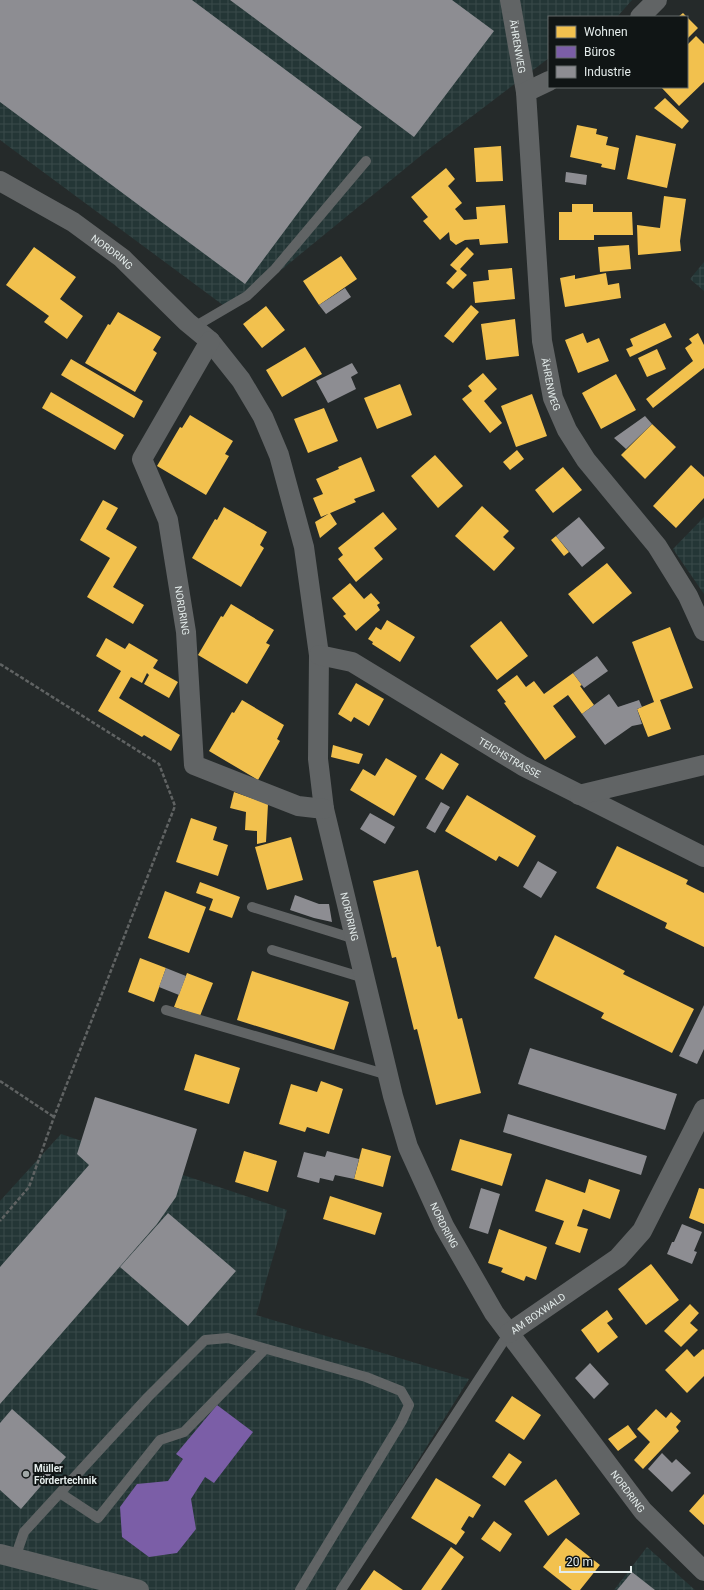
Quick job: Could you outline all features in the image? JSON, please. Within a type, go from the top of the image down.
[{"type":"street","name":"ÄHRENWEG","points":[[510,0],[526,92],[542,341],[553,398],[567,430],[586,460],[657,546],[688,596],[704,631]]},
{"type":"street","points":[[641,16],[657,0]]},
{"type":"street","points":[[526,92],[548,81]]},
{"type":"street","name":"NORDRING","points":[[0,181],[73,222],[122,258],[210,341],[241,380],[263,417],[279,455],[304,547],[319,654],[318,759],[324,809],[388,1075],[408,1147],[444,1226],[494,1314],[643,1511],[704,1571]]},
{"type":"street","name":"NORDRING","points":[[210,341],[142,459],[168,520],[186,632],[194,765],[298,806],[324,809]]},
{"type":"street","name":"TEICHSTRASSE","points":[[319,654],[352,662],[523,766],[704,857]]},
{"type":"street","points":[[579,795],[704,765]]},
{"type":"street","name":"AM BOXWALD","points":[[509,1333],[618,1258],[642,1231],[704,1108]]},
{"type":"street","points":[[8,1556],[139,1590]]},
{"type":"lane","points":[[194,327],[253,291],[275,269],[366,161]]},
{"type":"lane","points":[[252,907],[355,939]]},
{"type":"lane","points":[[272,950],[364,978]]},
{"type":"lane","points":[[166,1010],[388,1075]]},
{"type":"lane","name":"AM BOXWALD","points":[[341,1590],[509,1333]]},
{"type":"lane","points":[[8,1556],[24,1532],[148,1397],[205,1340],[228,1338],[366,1377],[401,1391],[409,1405],[402,1421],[300,1590]]},
{"type":"lane","points":[[60,1493],[98,1518],[160,1440],[184,1432],[266,1348]]},
{"type":"path","points":[[0,664],[159,764],[175,806],[54,1117],[29,1187],[0,1221]]},
{"type":"path","points":[[0,1080],[54,1117]]},
{"type":"shaded area","points":[[0,0],[632,0],[618,16],[548,16],[548,59],[429,149],[231,311],[0,140]]},
{"type":"shaded area","points":[[704,262],[704,291],[690,279]]},
{"type":"shaded area","points":[[704,517],[704,594],[673,549]]},
{"type":"shaded area","points":[[61,1134],[287,1210],[256,1315],[469,1379],[337,1590],[0,1590],[0,1201]]},
{"type":"shaded area","points":[[647,1547],[695,1590],[614,1590]]},
{"type":"building: Wohnen","points":[[683,13],[686,16],[679,16]]},
{"type":"building: Wohnen","points":[[688,18],[698,28],[688,38]]},
{"type":"building: Wohnen","points":[[696,36],[704,44],[704,82],[679,106],[662,88],[688,88],[688,44]]},
{"type":"building: Wohnen","points":[[665,98],[689,121],[682,129],[654,108]]},
{"type":"building: Wohnen","points":[[577,125],[597,129],[596,134],[608,137],[606,145],[619,148],[615,170],[601,167],[602,164],[570,157]]},
{"type":"building: Wohnen","points":[[636,135],[676,144],[667,188],[627,179]]},
{"type":"building: Wohnen","points":[[501,146],[503,181],[476,182],[474,148]]},
{"type":"building: Wohnen","points":[[446,168],[455,179],[448,186],[462,203],[455,209],[464,220],[477,219],[476,207],[505,205],[508,243],[480,245],[479,239],[465,240],[456,245],[450,240],[449,232],[440,240],[423,221],[428,217],[411,197]]},
{"type":"building: Wohnen","points":[[664,196],[686,199],[680,241],[681,251],[638,255],[637,225],[660,228]]},
{"type":"building: Wohnen","points":[[572,204],[593,204],[593,212],[632,212],[633,235],[594,235],[594,240],[559,240],[559,212],[572,212]]},
{"type":"building: Wohnen","points":[[629,245],[631,269],[600,272],[598,247]]},
{"type":"building: Wohnen","points":[[34,247],[76,277],[60,299],[83,316],[67,339],[44,322],[49,316],[6,285]]},
{"type":"building: Wohnen","points":[[467,247],[474,254],[460,269],[467,275],[453,289],[446,283],[457,271],[450,265]]},
{"type":"building: Wohnen","points":[[341,256],[357,279],[319,305],[303,281]]},
{"type":"building: Wohnen","points":[[512,268],[515,299],[475,303],[473,282],[489,280],[488,270]]},
{"type":"building: Wohnen","points":[[606,273],[608,285],[619,283],[621,298],[565,307],[560,278],[575,275],[575,279]]},
{"type":"building: Wohnen","points":[[471,305],[479,312],[453,343],[444,336]]},
{"type":"building: Wohnen","points":[[266,306],[285,330],[262,348],[243,324]]},
{"type":"building: Wohnen","points":[[118,312],[161,337],[153,350],[157,353],[135,392],[85,363],[108,324],[110,325]]},
{"type":"building: Wohnen","points":[[515,319],[519,356],[486,360],[481,324]]},
{"type":"building: Wohnen","points":[[665,323],[672,337],[630,357],[626,349],[633,346],[630,339]]},
{"type":"building: Wohnen","points":[[583,333],[587,343],[599,338],[609,361],[578,373],[565,340]]},
{"type":"building: Wohnen","points":[[698,333],[704,345],[704,368],[653,408],[646,399],[693,361],[685,348],[692,343],[689,339]]},
{"type":"building: Wohnen","points":[[305,347],[322,374],[282,397],[266,370]]},
{"type":"building: Wohnen","points":[[657,349],[666,369],[647,377],[638,358]]},
{"type":"building: Wohnen","points":[[71,359],[143,401],[134,418],[61,375]]},
{"type":"building: Wohnen","points":[[483,373],[497,389],[484,401],[502,423],[490,433],[462,399],[472,391],[468,386]]},
{"type":"building: Wohnen","points":[[616,374],[636,410],[601,429],[582,393]]},
{"type":"building: Wohnen","points":[[400,384],[412,415],[377,429],[364,398]]},
{"type":"building: Wohnen","points":[[51,392],[124,435],[115,450],[42,408]]},
{"type":"building: Wohnen","points":[[532,394],[547,436],[516,447],[501,406]]},
{"type":"building: Wohnen","points":[[324,408],[338,441],[308,453],[294,419]]},
{"type":"building: Wohnen","points":[[190,415],[233,441],[225,454],[229,456],[206,495],[157,466],[180,427],[182,428]]},
{"type":"building: Wohnen","points":[[652,424],[676,447],[645,479],[621,455]]},
{"type":"building: Wohnen","points":[[517,450],[524,459],[510,470],[503,462]]},
{"type":"building: Wohnen","points":[[435,455],[463,486],[438,508],[411,476]]},
{"type":"building: Wohnen","points":[[361,457],[375,491],[354,499],[356,502],[321,517],[313,498],[323,494],[316,479]]},
{"type":"building: Wohnen","points":[[691,465],[704,477],[704,498],[676,528],[653,506]]},
{"type":"building: Wohnen","points":[[563,467],[582,490],[553,513],[535,490]]},
{"type":"building: Wohnen","points":[[103,500],[118,508],[106,529],[137,547],[113,587],[144,605],[133,624],[87,597],[110,558],[80,540]]},
{"type":"building: Wohnen","points":[[482,506],[509,531],[503,537],[515,548],[494,571],[455,536]]},
{"type":"building: Wohnen","points":[[224,507],[267,532],[260,545],[264,548],[241,587],[192,558],[215,519],[217,520]]},
{"type":"building: Wohnen","points":[[383,512],[397,529],[374,548],[383,559],[356,582],[338,559],[343,555],[338,548]]},
{"type":"building: Wohnen","points":[[330,513],[337,524],[320,538],[315,522]]},
{"type":"building: Wohnen","points":[[556,536],[569,552],[564,556],[551,540]]},
{"type":"building: Wohnen","points":[[607,563],[632,593],[593,624],[568,594]]},
{"type":"building: Wohnen","points":[[350,583],[364,599],[371,593],[380,603],[377,605],[380,610],[356,631],[343,616],[346,614],[332,598]]},
{"type":"building: Wohnen","points":[[231,604],[274,630],[266,643],[270,645],[247,684],[198,655],[221,616],[223,617]]},
{"type":"building: Wohnen","points":[[387,620],[415,637],[400,662],[372,644],[373,642],[368,639],[376,627],[381,630]]},
{"type":"building: Wohnen","points":[[501,621],[528,656],[497,680],[470,646]]},
{"type":"building: Wohnen","points":[[670,627],[693,688],[660,700],[671,729],[648,737],[637,709],[654,702],[632,642]]},
{"type":"building: Wohnen","points":[[106,638],[125,649],[129,643],[158,660],[153,668],[178,682],[169,698],[144,684],[149,675],[147,673],[142,683],[131,677],[119,698],[180,735],[171,751],[144,735],[142,737],[98,711],[121,671],[96,656]]},
{"type":"building: Wohnen","points":[[573,673],[582,685],[580,686],[594,705],[582,714],[568,695],[553,706],[576,737],[545,760],[504,703],[506,702],[497,690],[517,675],[526,687],[534,681],[544,694]]},
{"type":"building: Wohnen","points":[[356,683],[384,699],[369,726],[354,717],[351,722],[338,714]]},
{"type":"building: Wohnen","points":[[242,700],[284,725],[277,739],[280,741],[258,780],[209,751],[232,712],[234,713]]},
{"type":"building: Wohnen","points":[[333,745],[363,754],[359,764],[331,757]]},
{"type":"building: Wohnen","points":[[441,753],[459,764],[443,790],[425,779]]},
{"type":"building: Wohnen","points":[[386,758],[417,776],[394,816],[350,790],[363,769],[375,776]]},
{"type":"building: Wohnen","points":[[234,792],[268,804],[266,842],[257,844],[257,831],[245,830],[246,812],[230,808]]},
{"type":"building: Wohnen","points":[[467,795],[536,836],[518,867],[499,856],[496,861],[445,831]]},
{"type":"building: Wohnen","points":[[191,818],[217,827],[213,840],[228,845],[218,876],[176,862]]},
{"type":"building: Wohnen","points":[[291,837],[303,880],[267,890],[255,847]]},
{"type":"building: Wohnen","points":[[617,846],[688,880],[686,884],[704,893],[704,947],[665,928],[667,923],[596,888]]},
{"type":"building: Wohnen","points":[[418,870],[437,947],[440,946],[458,1019],[462,1018],[481,1093],[436,1105],[417,1029],[414,1030],[396,957],[392,958],[373,881]]},
{"type":"building: Wohnen","points":[[200,882],[240,897],[232,918],[209,910],[213,899],[196,893]]},
{"type":"building: Wohnen","points":[[165,891],[206,907],[189,953],[148,938]]},
{"type":"building: Wohnen","points":[[555,935],[625,971],[623,974],[694,1009],[672,1053],[601,1018],[604,1013],[534,978]]},
{"type":"building: Wohnen","points":[[140,958],[166,968],[154,1002],[128,992]]},
{"type":"building: Wohnen","points":[[252,971],[349,1002],[334,1050],[237,1020]]},
{"type":"building: Wohnen","points":[[187,973],[213,983],[200,1016],[174,1007]]},
{"type":"building: Wohnen","points":[[195,1054],[240,1068],[229,1104],[184,1090]]},
{"type":"building: Wohnen","points":[[321,1081],[343,1089],[329,1134],[307,1127],[305,1132],[279,1124],[291,1084],[317,1092]]},
{"type":"building: Wohnen","points":[[460,1139],[512,1154],[502,1186],[451,1170]]},
{"type":"building: Wohnen","points":[[362,1148],[391,1156],[383,1187],[354,1179]]},
{"type":"building: Wohnen","points":[[244,1151],[277,1161],[268,1192],[235,1182]]},
{"type":"building: Wohnen","points":[[546,1179],[585,1193],[589,1179],[620,1190],[610,1219],[583,1209],[577,1226],[588,1229],[580,1253],[555,1244],[564,1221],[535,1211]]},
{"type":"building: Wohnen","points":[[699,1188],[704,1189],[704,1224],[689,1218]]},
{"type":"building: Wohnen","points":[[330,1196],[382,1213],[375,1235],[323,1219]]},
{"type":"building: Wohnen","points":[[499,1229],[547,1247],[536,1280],[526,1276],[524,1281],[501,1272],[503,1268],[488,1263]]},
{"type":"building: Wohnen","points":[[651,1264],[679,1300],[646,1325],[618,1289]]},
{"type":"building: Wohnen","points":[[690,1304],[699,1313],[690,1323],[698,1330],[681,1347],[664,1331]]},
{"type":"building: Wohnen","points":[[607,1310],[613,1319],[607,1323],[618,1337],[598,1353],[581,1330]]},
{"type":"building: Wohnen","points":[[687,1349],[694,1357],[703,1349],[704,1350],[704,1376],[687,1393],[665,1370]]},
{"type":"building: Wohnen","points":[[512,1396],[541,1415],[524,1440],[495,1421]]},
{"type":"building: Wohnen","points":[[656,1409],[666,1418],[671,1412],[681,1421],[676,1427],[679,1431],[643,1469],[634,1460],[650,1442],[637,1429]]},
{"type":"building: Wohnen","points":[[628,1425],[637,1437],[618,1451],[608,1439]]},
{"type":"building: Wohnen","points":[[509,1453],[522,1462],[505,1486],[492,1477]]},
{"type":"building: Wohnen","points":[[436,1478],[481,1505],[473,1518],[469,1516],[461,1529],[465,1532],[456,1545],[411,1518]]},
{"type":"building: Wohnen","points":[[556,1479],[580,1514],[548,1536],[524,1501]]},
{"type":"building: Wohnen","points":[[704,1494],[704,1525],[689,1511]]},
{"type":"building: Wohnen","points":[[494,1521],[512,1534],[500,1552],[481,1539]]},
{"type":"building: Wohnen","points":[[566,1538],[600,1565],[580,1590],[572,1590],[543,1567]]},
{"type":"building: Wohnen","points":[[451,1547],[464,1557],[441,1590],[421,1590]]},
{"type":"building: Wohnen","points":[[374,1570],[403,1590],[360,1590]]},
{"type":"building: Büros","points":[[217,1405],[253,1432],[214,1483],[205,1477],[191,1499],[196,1529],[177,1553],[149,1557],[122,1537],[120,1507],[137,1484],[168,1481],[183,1459],[176,1454]]},
{"type":"building: Industrie","points":[[0,0],[192,0],[362,127],[245,284],[0,102]]},
{"type":"building: Industrie","points":[[230,0],[452,0],[494,31],[414,137]]},
{"type":"building: Industrie","points":[[566,172],[587,175],[586,185],[565,182]]},
{"type":"building: Industrie","points":[[345,288],[351,297],[326,314],[319,305]]},
{"type":"building: Industrie","points":[[352,363],[358,373],[351,377],[356,389],[328,403],[316,381]]},
{"type":"building: Industrie","points":[[645,416],[652,424],[626,449],[614,438]]},
{"type":"building: Industrie","points":[[579,517],[605,548],[582,567],[556,536]]},
{"type":"building: Industrie","points":[[597,656],[608,671],[584,688],[573,673]]},
{"type":"building: Industrie","points":[[609,694],[618,707],[639,700],[642,707],[637,709],[642,724],[632,726],[605,745],[582,714]]},
{"type":"building: Industrie","points":[[441,802],[450,807],[435,833],[426,828]]},
{"type":"building: Industrie","points":[[370,813],[395,827],[385,844],[360,829]]},
{"type":"building: Industrie","points":[[538,861],[557,872],[541,898],[523,887]]},
{"type":"building: Industrie","points":[[295,895],[319,904],[329,904],[332,922],[290,910]]},
{"type":"building: Industrie","points":[[166,968],[186,976],[179,995],[159,987]]},
{"type":"building: Industrie","points":[[704,1005],[704,1049],[697,1064],[679,1056]]},
{"type":"building: Industrie","points":[[530,1048],[677,1094],[665,1130],[518,1084]]},
{"type":"building: Industrie","points":[[95,1097],[197,1129],[176,1197],[157,1224],[0,1404],[0,1267],[89,1165],[77,1154]]},
{"type":"building: Industrie","points":[[508,1114],[647,1156],[641,1175],[503,1132]]},
{"type":"building: Industrie","points":[[327,1151],[359,1159],[354,1179],[335,1175],[333,1181],[320,1178],[319,1183],[297,1177],[304,1152],[325,1157]]},
{"type":"building: Industrie","points":[[481,1188],[500,1194],[488,1234],[469,1228]]},
{"type":"building: Industrie","points":[[168,1213],[236,1271],[188,1326],[120,1267]]},
{"type":"building: Industrie","points":[[682,1224],[702,1232],[694,1251],[697,1252],[692,1264],[667,1254]]},
{"type":"building: Industrie","points":[[590,1363],[609,1384],[594,1399],[575,1378]]},
{"type":"building: Industrie","name":"Müller Fördertechnik","points":[[12,1409],[66,1457],[21,1509],[0,1490],[0,1423]]},
{"type":"building: Industrie","points":[[662,1453],[672,1463],[676,1459],[691,1473],[672,1492],[648,1469]]},
{"type":"building: Industrie","points":[[632,1572],[655,1590],[617,1590]]},
{"type":"place","name":"Müller Fördertechnik","points":[[26,1474]]}]
